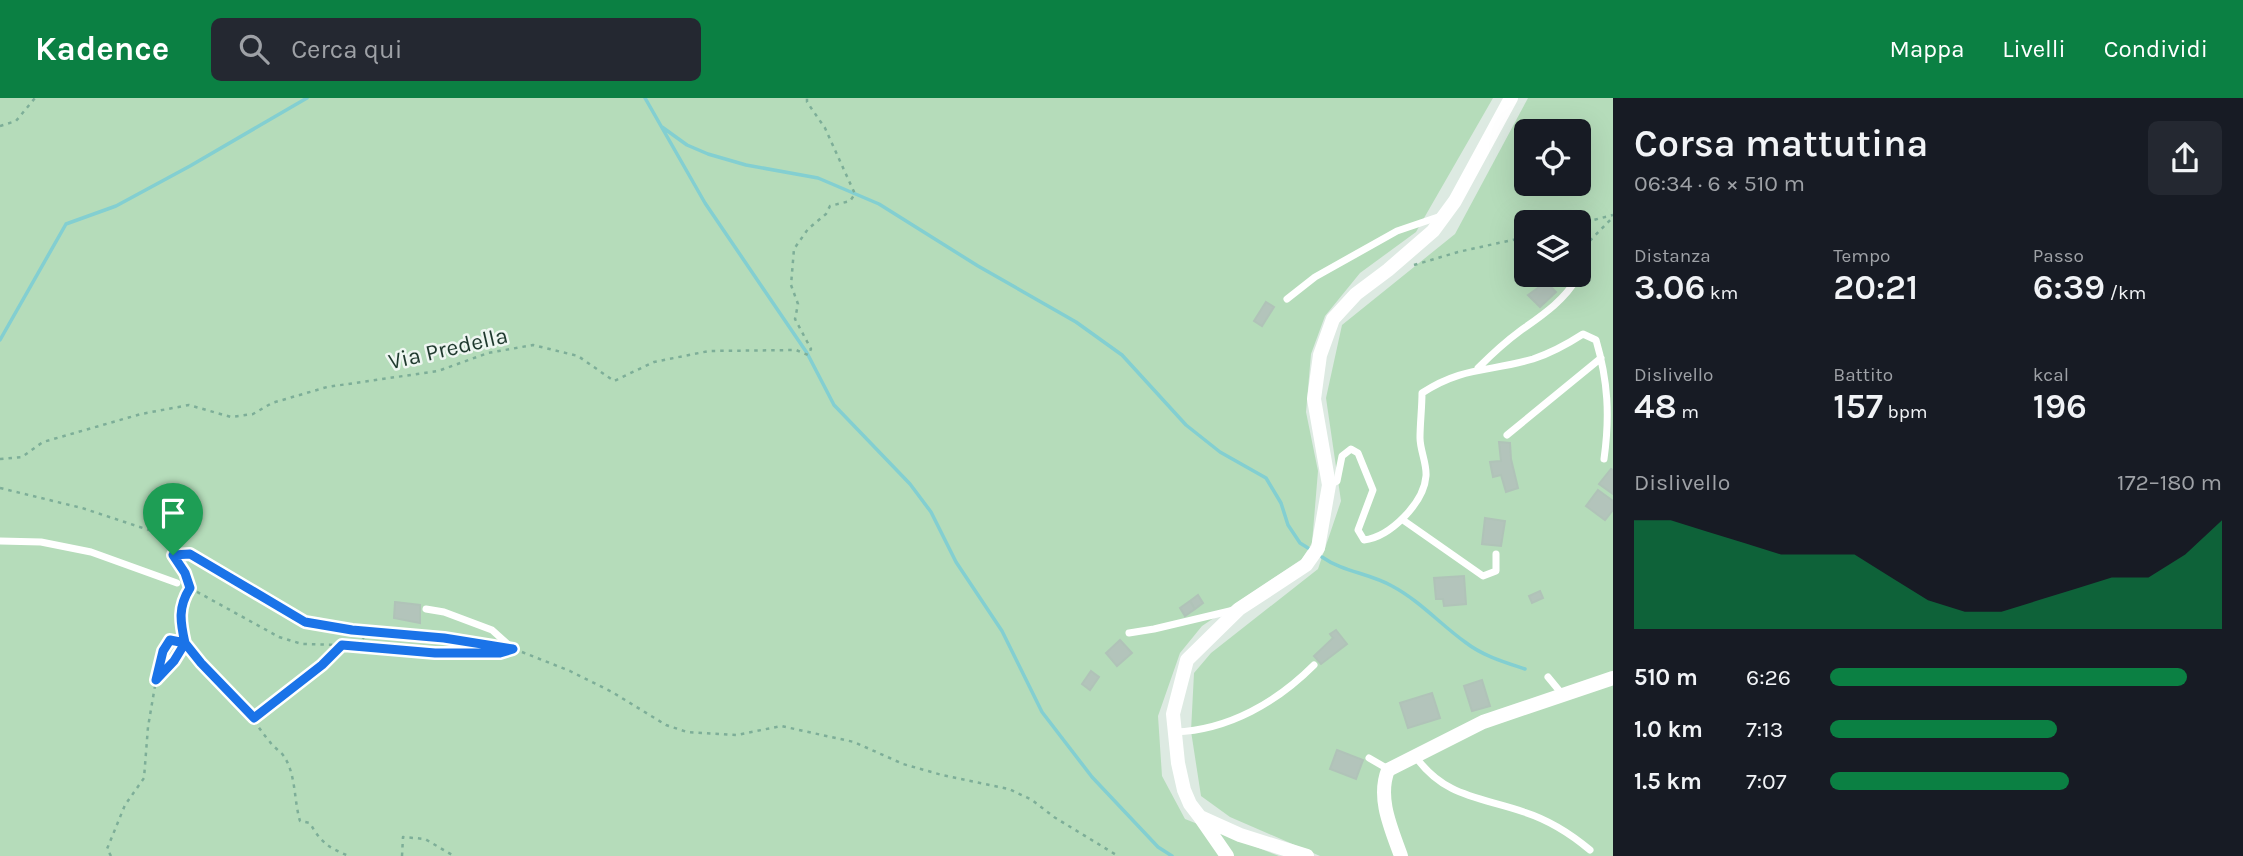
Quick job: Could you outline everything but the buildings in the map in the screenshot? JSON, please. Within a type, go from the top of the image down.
[{"type":"street","points":[[1227,856],[1190,804],[1184,790],[1173,715],[1187,660],[1239,609],[1306,565],[1318,548],[1328,485],[1314,399],[1320,355],[1333,319],[1356,294],[1433,231],[1445,215],[1511,98]]},
{"type":"street","points":[[1401,856],[1384,800],[1383,784],[1388,770],[1483,722],[1613,678]]},
{"type":"street","points":[[1200,817],[1240,835],[1307,856]]},
{"type":"lane","points":[[1287,299],[1315,277],[1397,231],[1445,215]]},
{"type":"lane","points":[[1478,369],[1572,287]]},
{"type":"lane","points":[[1328,485],[1337,481],[1342,456],[1351,449],[1358,453],[1373,489],[1358,530],[1364,540],[1375,538],[1396,522],[1403,520],[1416,502],[1427,477],[1420,439],[1422,393],[1442,380],[1478,369],[1530,360],[1559,349],[1583,334],[1596,340],[1601,358],[1609,422],[1604,459]]},
{"type":"lane","points":[[1507,435],[1601,358]]},
{"type":"lane","points":[[1403,520],[1483,576],[1496,571],[1496,554]]},
{"type":"lane","points":[[0,541],[41,542],[92,552],[177,583]]},
{"type":"lane","points":[[426,609],[444,612],[492,631],[513,649]]},
{"type":"lane","points":[[1129,633],[1239,609]]},
{"type":"lane","points":[[1175,732],[1191,731],[1245,716],[1292,687],[1314,665]]},
{"type":"lane","points":[[1548,677],[1563,695]]},
{"type":"lane","points":[[1414,756],[1430,775],[1468,797],[1536,816],[1567,832],[1590,850]]},
{"type":"lane","points":[[1369,758],[1388,770]]},
{"type":"path","points":[[0,126],[16,121],[35,98]]},
{"type":"path","name":"Via Predella","points":[[0,459],[22,457],[43,442],[141,414],[189,405],[231,417],[253,414],[272,403],[327,387],[438,371],[488,353],[533,345],[578,356],[614,381],[654,362],[709,351],[796,350],[808,355],[811,349],[795,319],[798,304],[791,285],[794,248],[831,206],[850,201],[855,194],[825,128],[807,98]]},
{"type":"path","points":[[1591,221],[1613,216]]},
{"type":"path","points":[[1591,239],[1613,216]]},
{"type":"path","points":[[1406,267],[1514,240]]},
{"type":"path","points":[[0,488],[82,508],[155,533],[305,622],[513,649],[570,671],[612,692],[666,725],[687,732],[737,735],[781,726],[854,742],[903,764],[1009,789],[1031,800],[1118,856]]},
{"type":"path","points":[[190,554],[173,555],[185,573],[190,588],[279,637],[302,644],[435,653],[500,653],[513,649]]},
{"type":"path","points":[[190,588],[182,600],[179,617],[185,643],[254,718],[269,742],[285,757],[300,821],[310,823],[319,838],[332,851],[349,856]]},
{"type":"path","points":[[358,646],[368,631]]},
{"type":"path","points":[[111,856],[107,849],[125,805],[144,778],[148,727],[163,651],[170,640],[185,643]]},
{"type":"path","points":[[156,680],[174,661],[185,643]]},
{"type":"path","points":[[254,718],[314,672],[342,645]]},
{"type":"path","points":[[402,856],[403,837],[425,839],[454,856]]},
{"type":"green space","points":[[0,98],[1493,98],[1416,232],[1360,273],[1325,316],[1311,354],[1306,412],[1318,471],[1312,543],[1302,559],[1202,626],[1180,653],[1158,716],[1162,776],[1185,819],[1279,856],[0,856]]},
{"type":"green space","points":[[1528,98],[1613,98],[1613,856],[1320,856],[1230,817],[1201,796],[1191,731],[1194,673],[1211,653],[1318,569],[1341,501],[1326,398],[1342,325],[1455,234],[1514,124],[1514,196],[1591,196],[1591,119],[1517,119]]},
{"type":"waterway","points":[[0,340],[66,224],[116,206],[307,98]]},
{"type":"waterway","points":[[645,98],[705,203],[807,353],[834,405],[910,484],[931,512],[956,562],[1002,631],[1042,712],[1092,777],[1158,847],[1172,856]]},
{"type":"waterway","points":[[662,127],[687,145],[708,154],[746,165],[818,178],[879,204],[978,266],[1076,322],[1122,355],[1186,425],[1220,452],[1266,478],[1281,503],[1288,525],[1300,543],[1308,548]]},
{"type":"waterway","points":[[1322,557],[1392,586],[1472,647],[1525,669]]},
{"type":"route","points":[[173,555],[185,573],[190,588],[182,600],[179,617],[185,643],[174,661],[156,680],[163,651],[170,640],[185,643],[254,718],[298,685],[342,645],[435,653],[500,653],[513,649],[499,645],[352,630],[305,622],[190,554],[173,555]]}]
